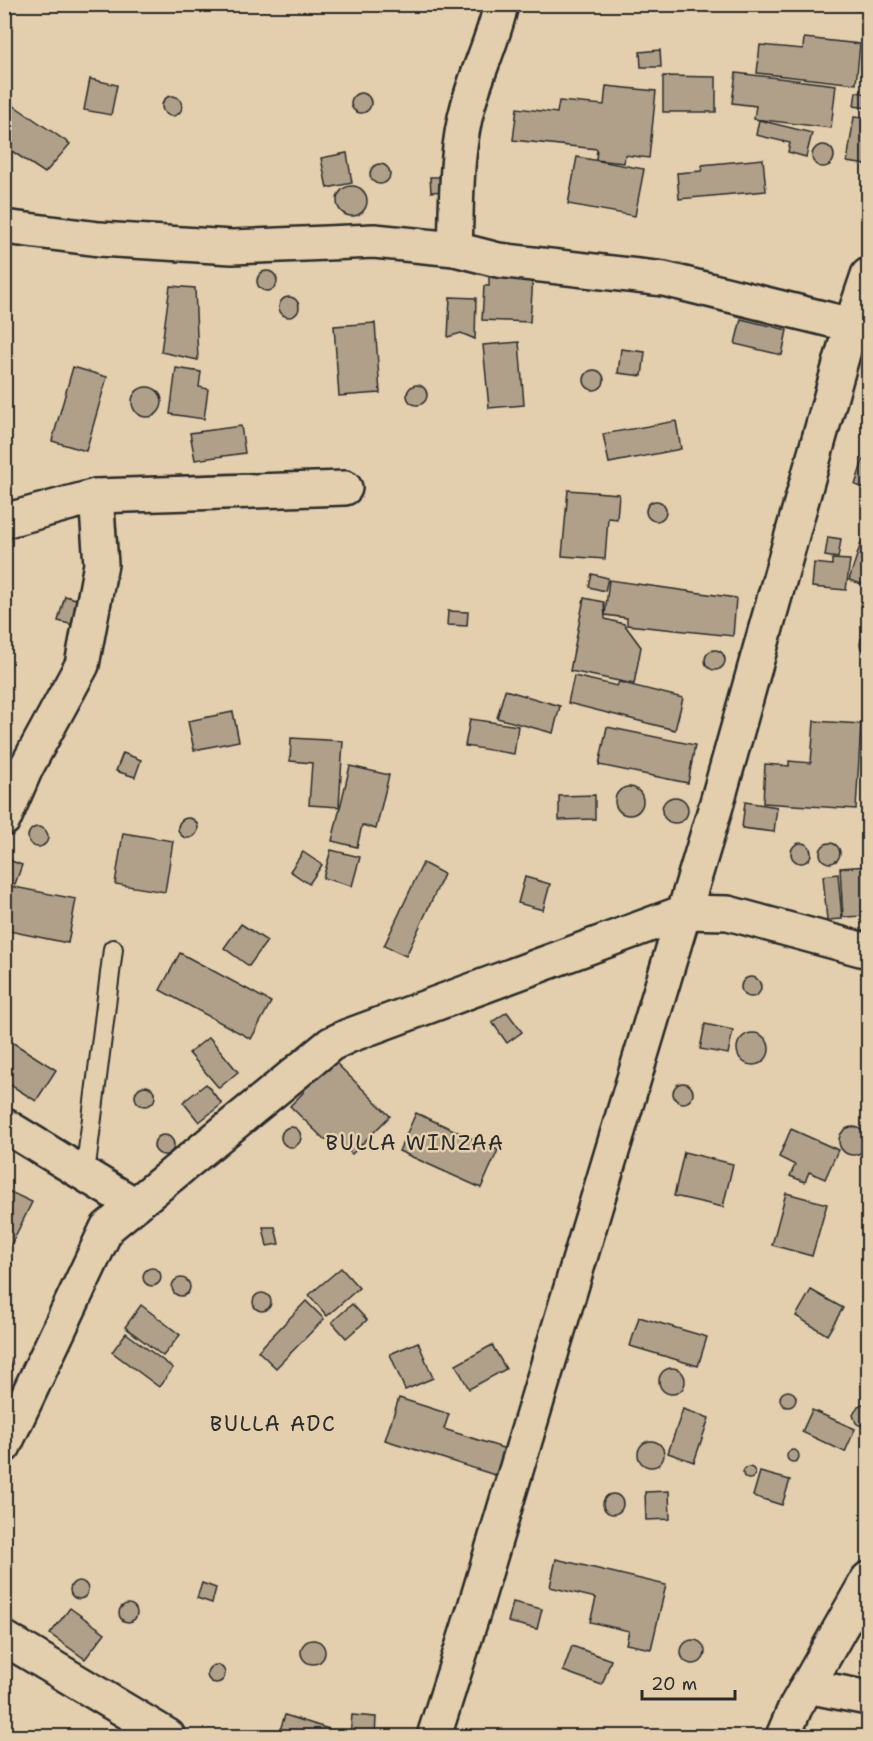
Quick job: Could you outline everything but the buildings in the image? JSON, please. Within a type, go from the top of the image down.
[{"type":"street","points":[[455,249],[458,164],[468,106],[496,27],[501,4]]},
{"type":"street","points":[[4,227],[99,238],[232,247],[374,241],[455,249],[498,260],[664,279],[851,325]]},
{"type":"street","points":[[434,1737],[716,806],[851,325],[868,275]]},
{"type":"street","points":[[4,520],[96,496],[345,488]]},
{"type":"street","points":[[4,819],[26,768],[82,665],[101,564],[96,496]]},
{"type":"street","points":[[4,1446],[107,1228],[331,1044],[684,912],[728,913],[868,951]]},
{"type":"street","points":[[4,1125],[135,1205]]},
{"type":"street","points":[[783,1737],[795,1708],[868,1579]]},
{"type":"street","points":[[4,1638],[168,1737]]},
{"type":"street","points":[[807,1686],[868,1698]]},
{"type":"lane","points":[[85,1174],[113,950]]},
{"type":"district","name":"BULLA WINZAA","points":[[415,1143]]},
{"type":"district","name":"BULLA ADC","points":[[273,1424]]}]
